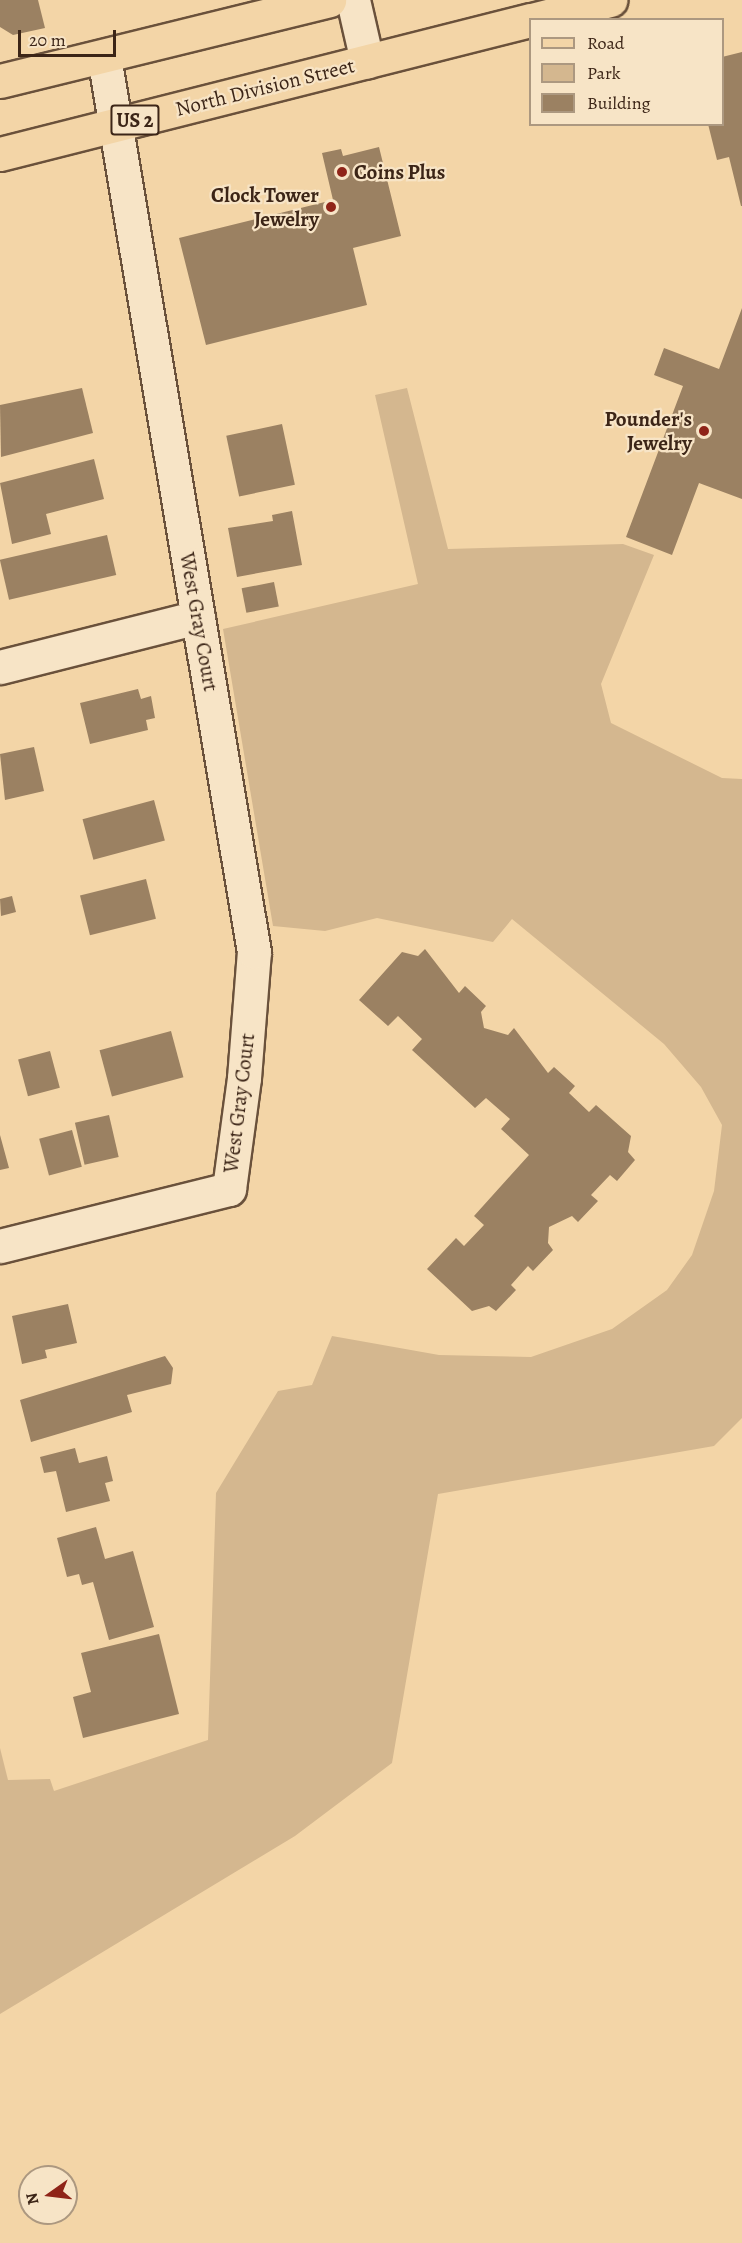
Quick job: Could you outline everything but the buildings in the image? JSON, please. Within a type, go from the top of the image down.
[{"type":"main road","points":[[0,81],[329,0]]},
{"type":"main road","name":"North Division Street","points":[[539,18],[610,0]]},
{"type":"main road","name":"North Division Street","points":[[0,154],[529,20]]},
{"type":"street","points":[[353,0],[367,61]]},
{"type":"street","name":"West Gray Court","points":[[0,1246],[229,1189],[255,951],[104,57]]},
{"type":"street","points":[[0,668],[198,617]]},
{"type":"green space","points":[[407,388],[448,549],[623,544],[654,555],[601,684],[611,723],[722,778],[742,779],[742,1418],[714,1446],[438,1494],[392,1763],[295,1836],[0,2014],[0,1748],[8,1780],[50,1779],[54,1791],[208,1740],[216,1493],[278,1391],[312,1385],[332,1336],[439,1355],[531,1357],[612,1329],[667,1290],[692,1255],[714,1191],[722,1125],[701,1087],[664,1044],[512,919],[493,942],[377,918],[325,931],[273,926],[223,629],[418,584],[375,395]]},
{"type":"place","name":"Coins Plus","points":[[342,172]]},
{"type":"place","name":"Clock Tower Jewelry","points":[[331,207]]},
{"type":"place","name":"Pounder's Jewelry","points":[[704,431]]}]
